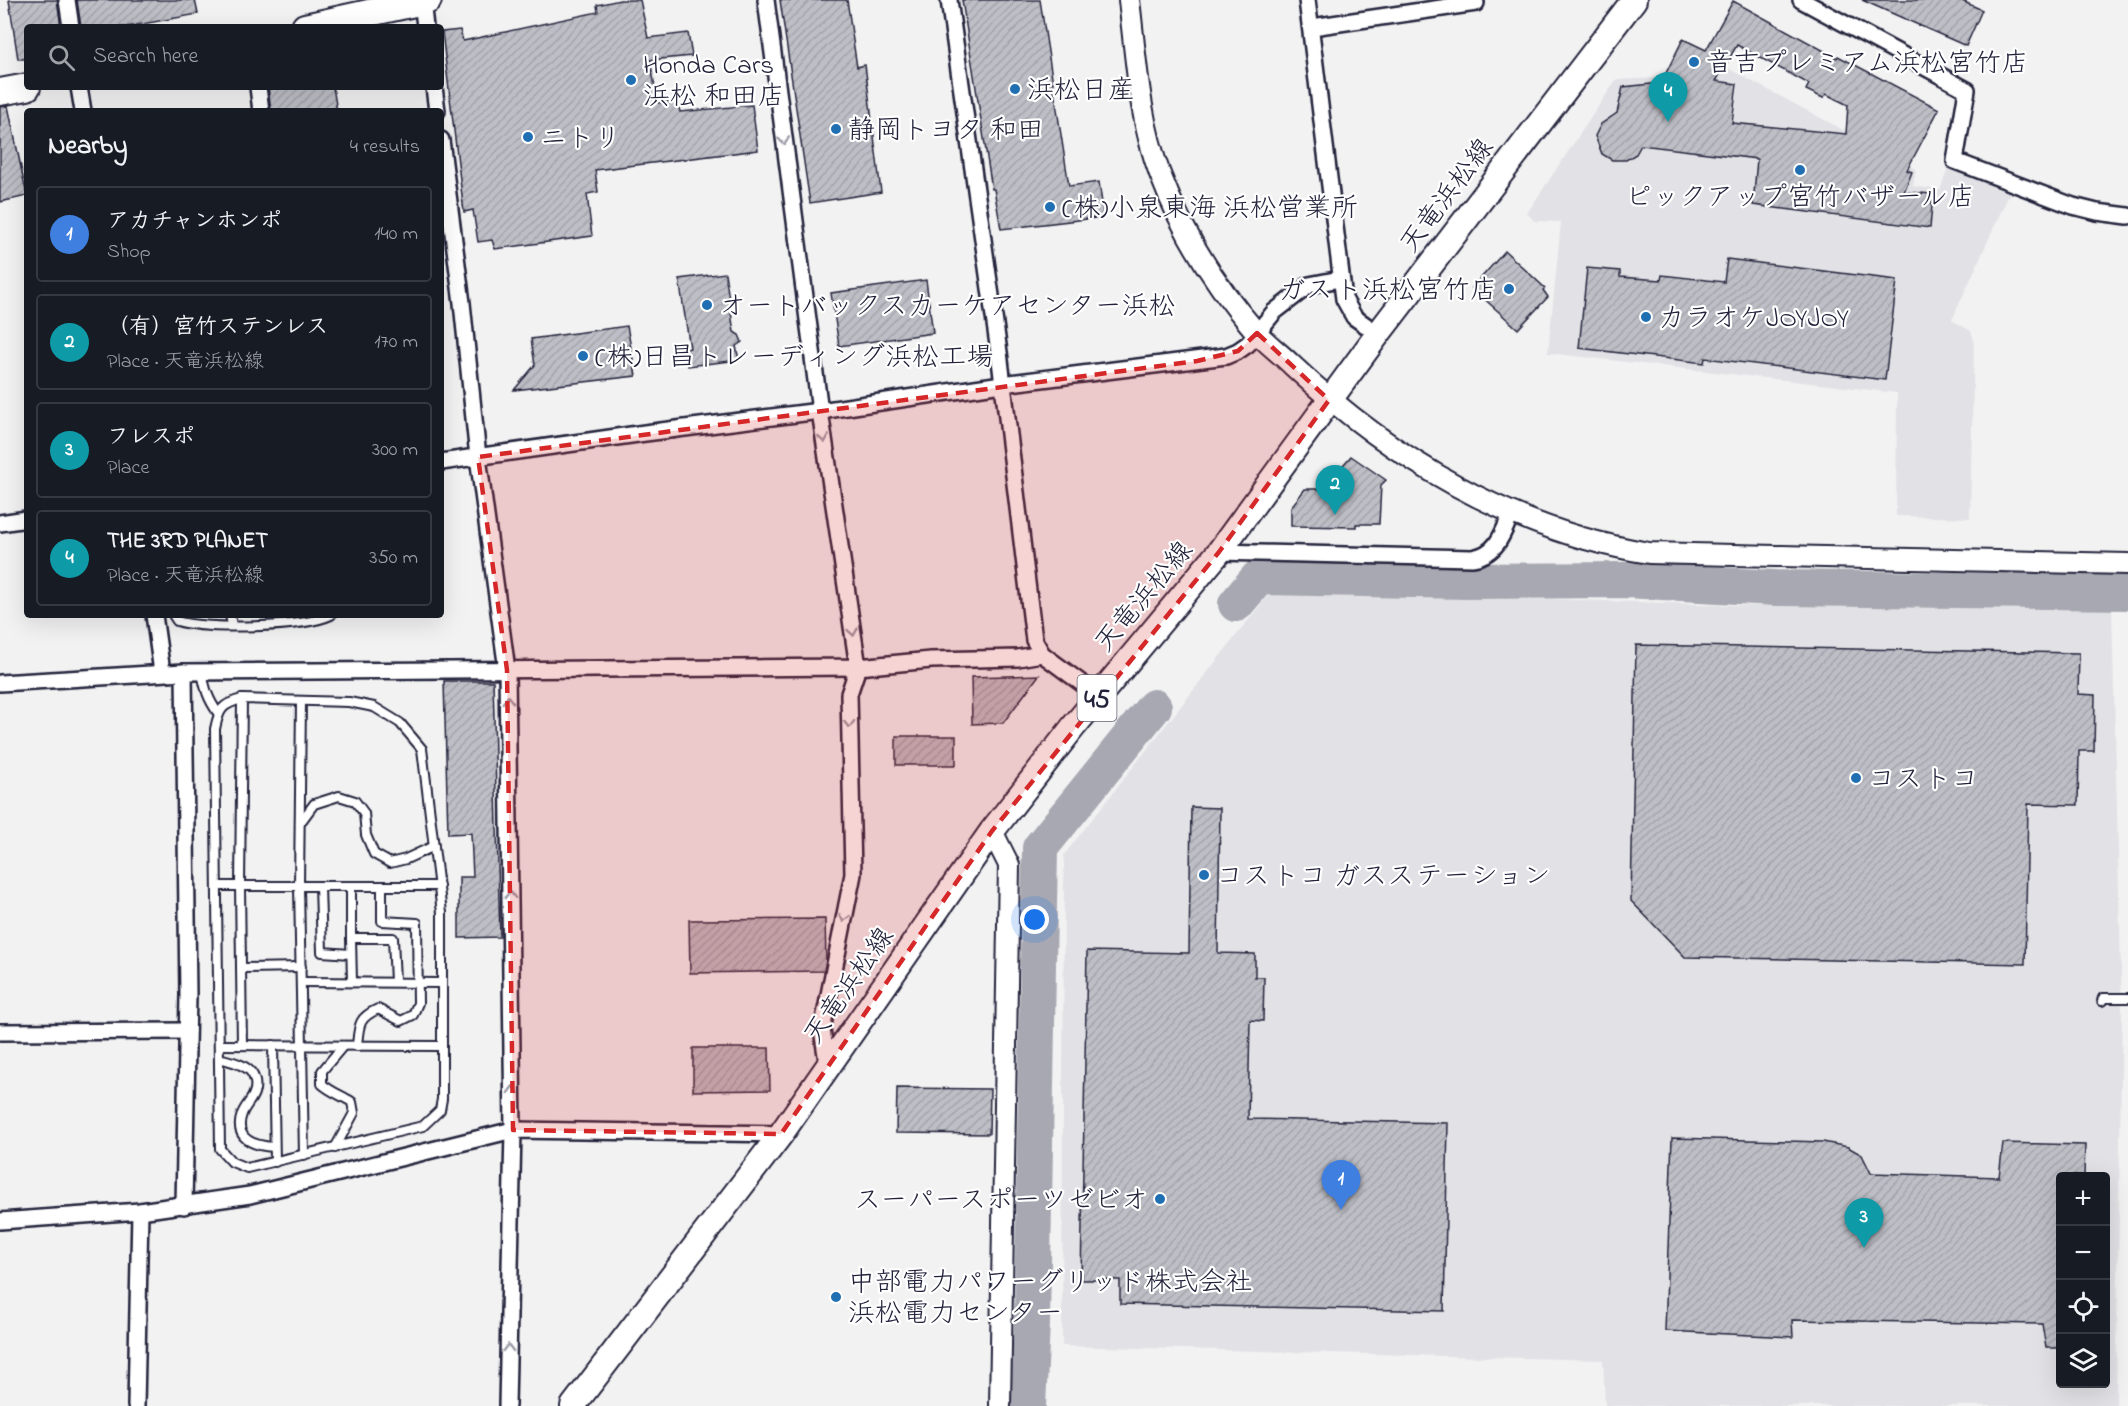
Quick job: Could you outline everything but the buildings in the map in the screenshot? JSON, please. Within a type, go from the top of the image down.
[{"type":"highway","points":[[318,24],[424,0]]},
{"type":"highway","points":[[0,92],[24,88]]},
{"type":"main road","name":"天竜浜松線","points":[[573,1406],[781,1134],[992,831],[1099,696],[1219,552],[1378,334],[1634,0]]},
{"type":"street","points":[[67,0],[71,24]]},
{"type":"street","points":[[424,0],[425,24]]},
{"type":"street","points":[[766,0],[820,411],[858,667],[849,694],[853,874],[822,1030],[828,1067]]},
{"type":"street","points":[[950,0],[999,352],[1034,639],[1042,654],[1099,696]]},
{"type":"street","points":[[1129,0],[1150,141],[1160,172],[1194,247],[1215,279],[1257,333],[1329,400],[1440,478],[1512,512],[1595,542],[1649,553],[2128,564]]},
{"type":"street","points":[[1307,0],[1344,299],[1352,314],[1378,334]]},
{"type":"street","points":[[1801,0],[1967,90],[1955,161],[2073,206],[2128,216]]},
{"type":"street","points":[[1312,27],[1476,3]]},
{"type":"street","points":[[80,90],[82,108]]},
{"type":"street","points":[[258,90],[261,108]]},
{"type":"street","points":[[434,90],[437,108]]},
{"type":"street","points":[[444,163],[462,303],[478,457],[507,670],[513,1130],[507,1406]]},
{"type":"street","points":[[444,462],[1002,384],[1226,356],[1238,351],[1274,312],[1309,285],[1340,279]]},
{"type":"street","points":[[1219,552],[1483,557],[1492,551],[1498,542],[1512,512]]},
{"type":"street","points":[[0,523],[24,519]]},
{"type":"street","points":[[154,618],[162,672]]},
{"type":"street","points":[[0,683],[162,672],[858,667],[931,660],[1018,658],[1042,654]]},
{"type":"street","points":[[184,672],[187,1031],[184,1206]]},
{"type":"street","points":[[992,831],[1009,865],[1000,1406]]},
{"type":"street","points":[[0,1032],[187,1031]]},
{"type":"street","points":[[0,1221],[140,1211],[249,1195],[513,1130],[781,1134]]},
{"type":"street","points":[[136,1406],[140,1211]]},
{"type":"lane","points":[[175,618],[189,625],[290,625],[301,619],[324,618]]},
{"type":"lane","points":[[231,618],[232,625]]},
{"type":"lane","points":[[202,672],[205,691],[218,713]]},
{"type":"lane","points":[[242,699],[240,886],[242,1045]]},
{"type":"lane","points":[[242,699],[349,702],[374,707],[400,723],[422,749],[442,913],[442,1099],[440,1110],[423,1126],[247,1168],[232,1162],[220,1149],[215,729],[218,713],[228,702],[242,699]]},
{"type":"lane","points":[[301,701],[299,886],[304,1155]]},
{"type":"lane","points":[[300,824],[314,804],[339,796],[355,801],[364,813],[366,835],[374,854],[390,863],[406,859],[434,846]]},
{"type":"lane","points":[[217,885],[439,886]]},
{"type":"lane","points":[[320,886],[322,952],[351,954]]},
{"type":"lane","points":[[351,886],[352,982]]},
{"type":"lane","points":[[357,1046],[359,1024],[367,1014],[378,1009],[401,1020],[413,1015],[418,1003],[417,923],[382,921],[382,886]]},
{"type":"lane","points":[[351,938],[393,938],[395,982]]},
{"type":"lane","points":[[241,968],[301,967]]},
{"type":"lane","points":[[301,982],[442,983]]},
{"type":"lane","points":[[2102,1001],[2103,998],[2108,997],[2128,998]]},
{"type":"lane","points":[[219,1045],[442,1046]]},
{"type":"lane","points":[[273,1045],[274,1162]]},
{"type":"lane","points":[[335,1148],[354,1113],[351,1102],[330,1092],[322,1084],[322,1071],[344,1046]]},
{"type":"lane","points":[[219,1058],[249,1070],[255,1080],[255,1092],[242,1113],[240,1126],[244,1137],[257,1146],[274,1147]]},
{"type":"highlighted area","points":[[1257,333],[1329,400],[1219,552],[992,831],[781,1134],[513,1130],[507,670],[478,457],[1197,361],[1238,351]]},
{"type":"shaded area","points":[[1720,64],[1916,169],[1913,186],[1940,190],[1948,168],[2010,192],[1952,320],[1971,331],[1974,340],[1970,518],[1896,516],[1897,393],[1548,353],[1561,222],[1534,221],[1527,213],[1616,80],[1715,75]]},
{"type":"shaded area","points":[[1272,590],[1760,606],[2112,609],[2122,1011],[2116,1406],[1605,1406],[1603,1360],[1062,1346],[1064,855]]},
{"type":"waterway","points":[[1236,604],[1258,578],[1263,577],[1465,581],[1625,580],[1775,588],[2128,592]]},
{"type":"waterway","points":[[1028,1406],[1032,1323],[1040,848],[1154,707]]},
{"type":"place","name":"音吉プレミアム浜松宮竹店","points":[[1694,62]]},
{"type":"place","name":"Honda Cars 浜松 和田店","points":[[631,80]]},
{"type":"place","name":"浜松日産","points":[[1015,89]]},
{"type":"place","name":"THE 3RD PLANET","points":[[1668,122]]},
{"type":"place","name":"静岡トヨタ 和田","points":[[836,129]]},
{"type":"place","name":"ニトリ","points":[[528,137]]},
{"type":"place","name":"ピックアップ宮竹バザール店","points":[[1800,170]]},
{"type":"place","name":"(株)小泉東海 浜松営業所","points":[[1050,207]]},
{"type":"place","name":"ガスト浜松宮竹店","points":[[1509,289]]},
{"type":"place","name":"オートバックスカーケアセンター浜松","points":[[707,305]]},
{"type":"place","name":"カラオケJOYJOY","points":[[1646,317]]},
{"type":"place","name":"(株)日昌トレーディング浜松工場","points":[[583,356]]},
{"type":"place","name":"（有）宮竹ステンレス","points":[[1335,515]]},
{"type":"place","name":"コストコ","points":[[1856,778]]},
{"type":"place","name":"コストコ ガスステーション","points":[[1204,875]]},
{"type":"place","name":"スーパースポーツゼビオ","points":[[1160,1199]]},
{"type":"place","name":"アカチャンホンポ","points":[[1341,1210]]},
{"type":"place","name":"フレスポ","points":[[1864,1248]]},
{"type":"place","name":"中部電力パワーグリッド株式会社 浜松電力センター","points":[[836,1297]]}]
